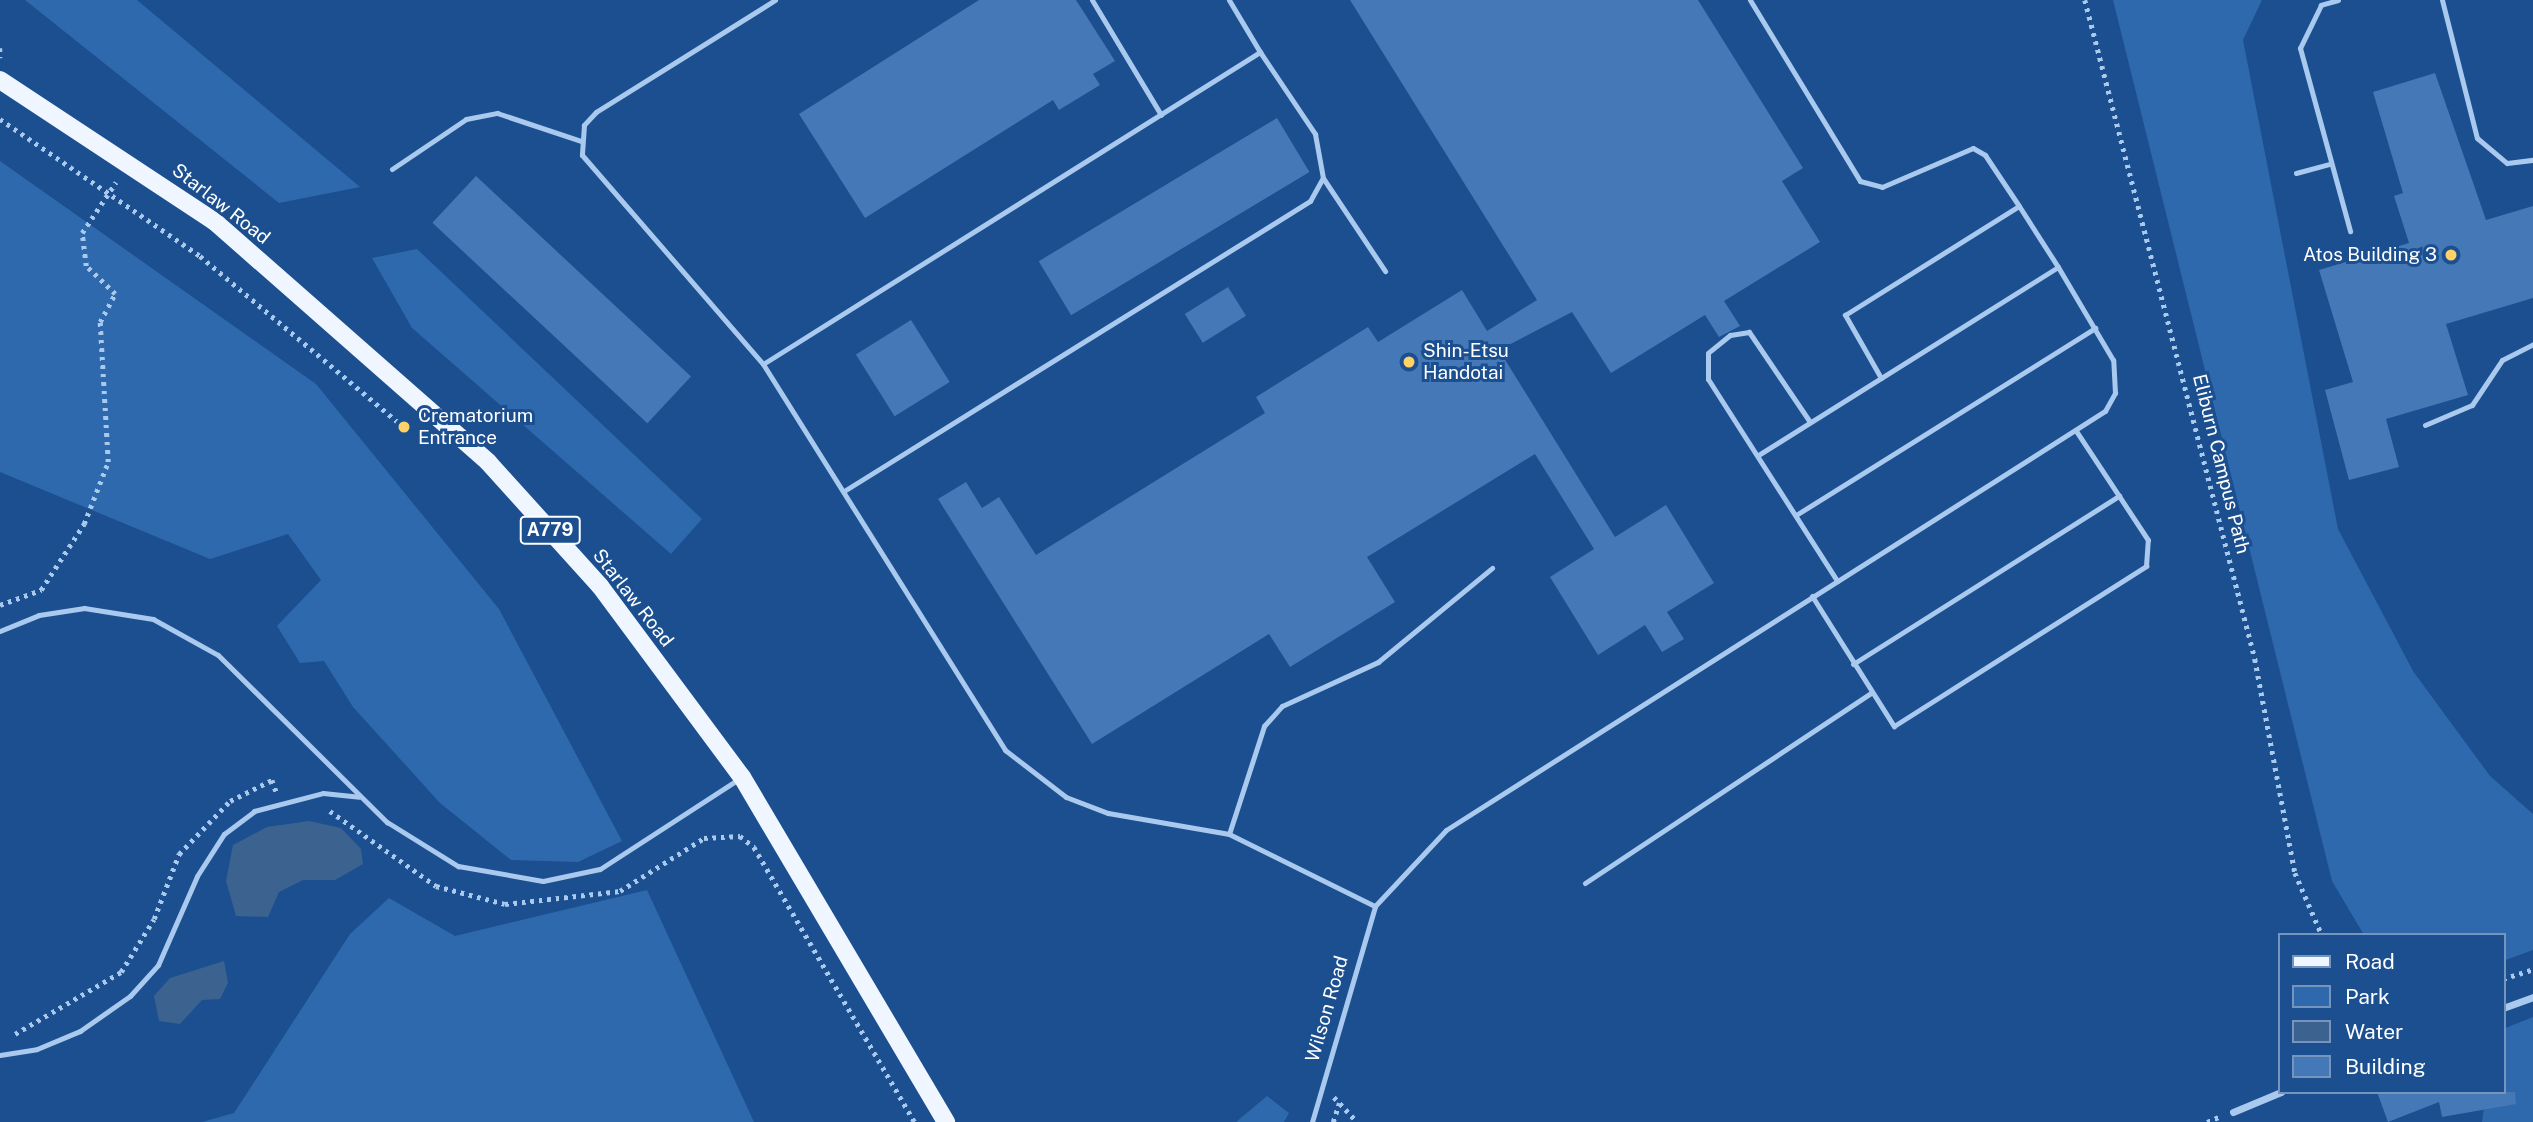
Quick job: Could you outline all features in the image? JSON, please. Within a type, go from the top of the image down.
[{"type":"main road","name":"Starlaw Road","points":[[0,80],[129,161],[288,283],[488,462],[600,586],[742,777],[946,1122]]},
{"type":"street","points":[[2505,1007],[2533,997]]},
{"type":"street","points":[[2233,1112],[2278,1093]]},
{"type":"lane","points":[[580,141],[596,113],[775,0]]},
{"type":"lane","points":[[1092,0],[1161,115]]},
{"type":"lane","points":[[1229,0],[1315,134],[1323,178],[1385,271]]},
{"type":"lane","points":[[392,169],[466,119],[497,113],[580,141],[590,166],[763,364],[984,720],[1032,775],[1108,813],[1228,834],[1376,906],[1446,830],[2076,431],[2105,411],[2115,393],[2113,360],[2058,267],[1985,155],[1973,148],[1882,187],[1860,181],[1750,0]]},
{"type":"lane","points":[[2338,0],[2321,5],[2300,48],[2350,231]]},
{"type":"lane","points":[[2442,0],[2477,138],[2507,163],[2533,160]]},
{"type":"lane","points":[[763,364],[1261,52]]},
{"type":"lane","points":[[2296,173],[2330,164]]},
{"type":"lane","points":[[844,491],[1310,201],[1323,178]]},
{"type":"lane","points":[[1881,378],[1845,315],[2019,206]]},
{"type":"lane","points":[[1758,456],[2058,267]]},
{"type":"lane","points":[[1796,515],[2095,328]]},
{"type":"lane","points":[[1811,422],[1758,341],[1739,332],[1720,341],[1708,353],[1709,379],[1837,581]]},
{"type":"lane","points":[[2425,425],[2472,405],[2502,360],[2533,344]]},
{"type":"lane","points":[[1812,596],[1894,726],[2146,566],[2148,540],[2076,431]]},
{"type":"lane","points":[[1853,664],[2119,496]]},
{"type":"lane","points":[[1228,834],[1264,726],[1282,706],[1378,662],[1492,568]]},
{"type":"lane","points":[[0,631],[39,615],[84,608],[153,619],[218,655],[359,797],[458,866],[543,881],[600,869],[628,854],[742,777]]},
{"type":"lane","points":[[1585,883],[1871,693]]},
{"type":"lane","points":[[0,1055],[37,1049],[80,1031],[130,996],[158,965],[197,876],[224,834],[279,801],[323,793],[359,797]]},
{"type":"lane","name":"Wilson Road","points":[[1312,1122],[1376,906]]},
{"type":"path","name":"Eliburn Campus Path","points":[[2085,0],[2255,659],[2295,873],[2321,933]]},
{"type":"path","points":[[0,48],[0,59]]},
{"type":"path","points":[[0,119],[110,191],[200,256],[404,427]]},
{"type":"path","points":[[0,605],[41,590],[84,524],[108,462],[100,322],[115,294],[86,266],[82,233],[129,161]]},
{"type":"path","points":[[9,1035],[58,1013],[121,972],[154,919],[179,854],[230,802],[272,780],[279,801]]},
{"type":"path","points":[[325,809],[436,886],[505,904],[620,891],[704,838],[740,835],[754,847],[915,1122]]},
{"type":"path","points":[[2505,978],[2533,969]]},
{"type":"path","points":[[1322,1084],[1357,1122]]},
{"type":"path","points":[[1333,1122],[1339,1102]]},
{"type":"green space","points":[[25,0],[137,0],[360,187],[279,203]]},
{"type":"green space","points":[[2113,0],[2262,0],[2243,40],[2338,529],[2413,671],[2490,776],[2533,814],[2533,950],[2505,960],[2505,933],[2363,933],[2332,881]]},
{"type":"green space","points":[[0,161],[316,384],[499,609],[622,841],[578,862],[511,860],[440,803],[353,707],[324,661],[300,663],[277,626],[321,580],[288,534],[210,559],[0,472]]},
{"type":"green space","points":[[417,249],[702,519],[671,554],[412,328],[372,258]]},
{"type":"green space","points":[[647,890],[754,1122],[202,1122],[234,1113],[350,934],[389,898],[455,936]]},
{"type":"green space","points":[[2533,1017],[2533,1122],[2482,1122],[2486,1094],[2505,1094],[2505,1028]]},
{"type":"green space","points":[[1267,1096],[1289,1113],[1284,1122],[1236,1122]]},
{"type":"water","points":[[309,821],[341,828],[361,849],[363,864],[335,880],[303,880],[279,892],[268,917],[236,916],[226,881],[233,845],[267,827]]},
{"type":"water","points":[[224,961],[228,983],[220,999],[202,1000],[180,1024],[159,1021],[154,996],[170,978]]},
{"type":"building","points":[[979,0],[1076,0],[1115,61],[1093,74],[1100,85],[1059,110],[1053,100],[865,218],[799,114]]},
{"type":"building","name":"Shin-Etsu Handotai","points":[[1350,0],[1698,0],[1803,168],[1782,181],[1820,242],[1724,301],[1740,326],[1719,337],[1705,315],[1611,373],[1572,312],[1499,350],[1615,537],[1666,505],[1714,583],[1667,612],[1684,639],[1662,652],[1645,625],[1598,655],[1550,577],[1594,549],[1535,454],[1367,557],[1395,602],[1290,667],[1269,634],[1092,744],[938,499],[966,482],[982,508],[999,497],[1036,555],[1265,413],[1256,397],[1368,327],[1378,342],[1462,290],[1487,331],[1537,300]]},
{"type":"building","name":"Atos Building 3","points":[[2435,73],[2486,220],[2533,206],[2533,298],[2446,324],[2468,395],[2386,419],[2399,467],[2349,480],[2325,390],[2353,382],[2319,270],[2409,243],[2394,196],[2403,193],[2373,92]]},
{"type":"building","points":[[1277,118],[1309,172],[1071,315],[1039,261]]},
{"type":"building","points":[[476,176],[691,377],[647,423],[432,223]]},
{"type":"building","points":[[1228,287],[1246,316],[1203,343],[1185,314]]},
{"type":"building","points":[[911,320],[950,382],[895,416],[856,354]]},
{"type":"building","points":[[2515,1092],[2516,1104],[2442,1117],[2439,1102],[2388,1122],[2378,1094]]},
{"type":"place","name":"Atos Building 3","points":[[2451,255]]},
{"type":"place","name":"Shin-Etsu Handotai","points":[[1409,362]]},
{"type":"place","name":"Crematorium Entrance","points":[[404,427]]}]
